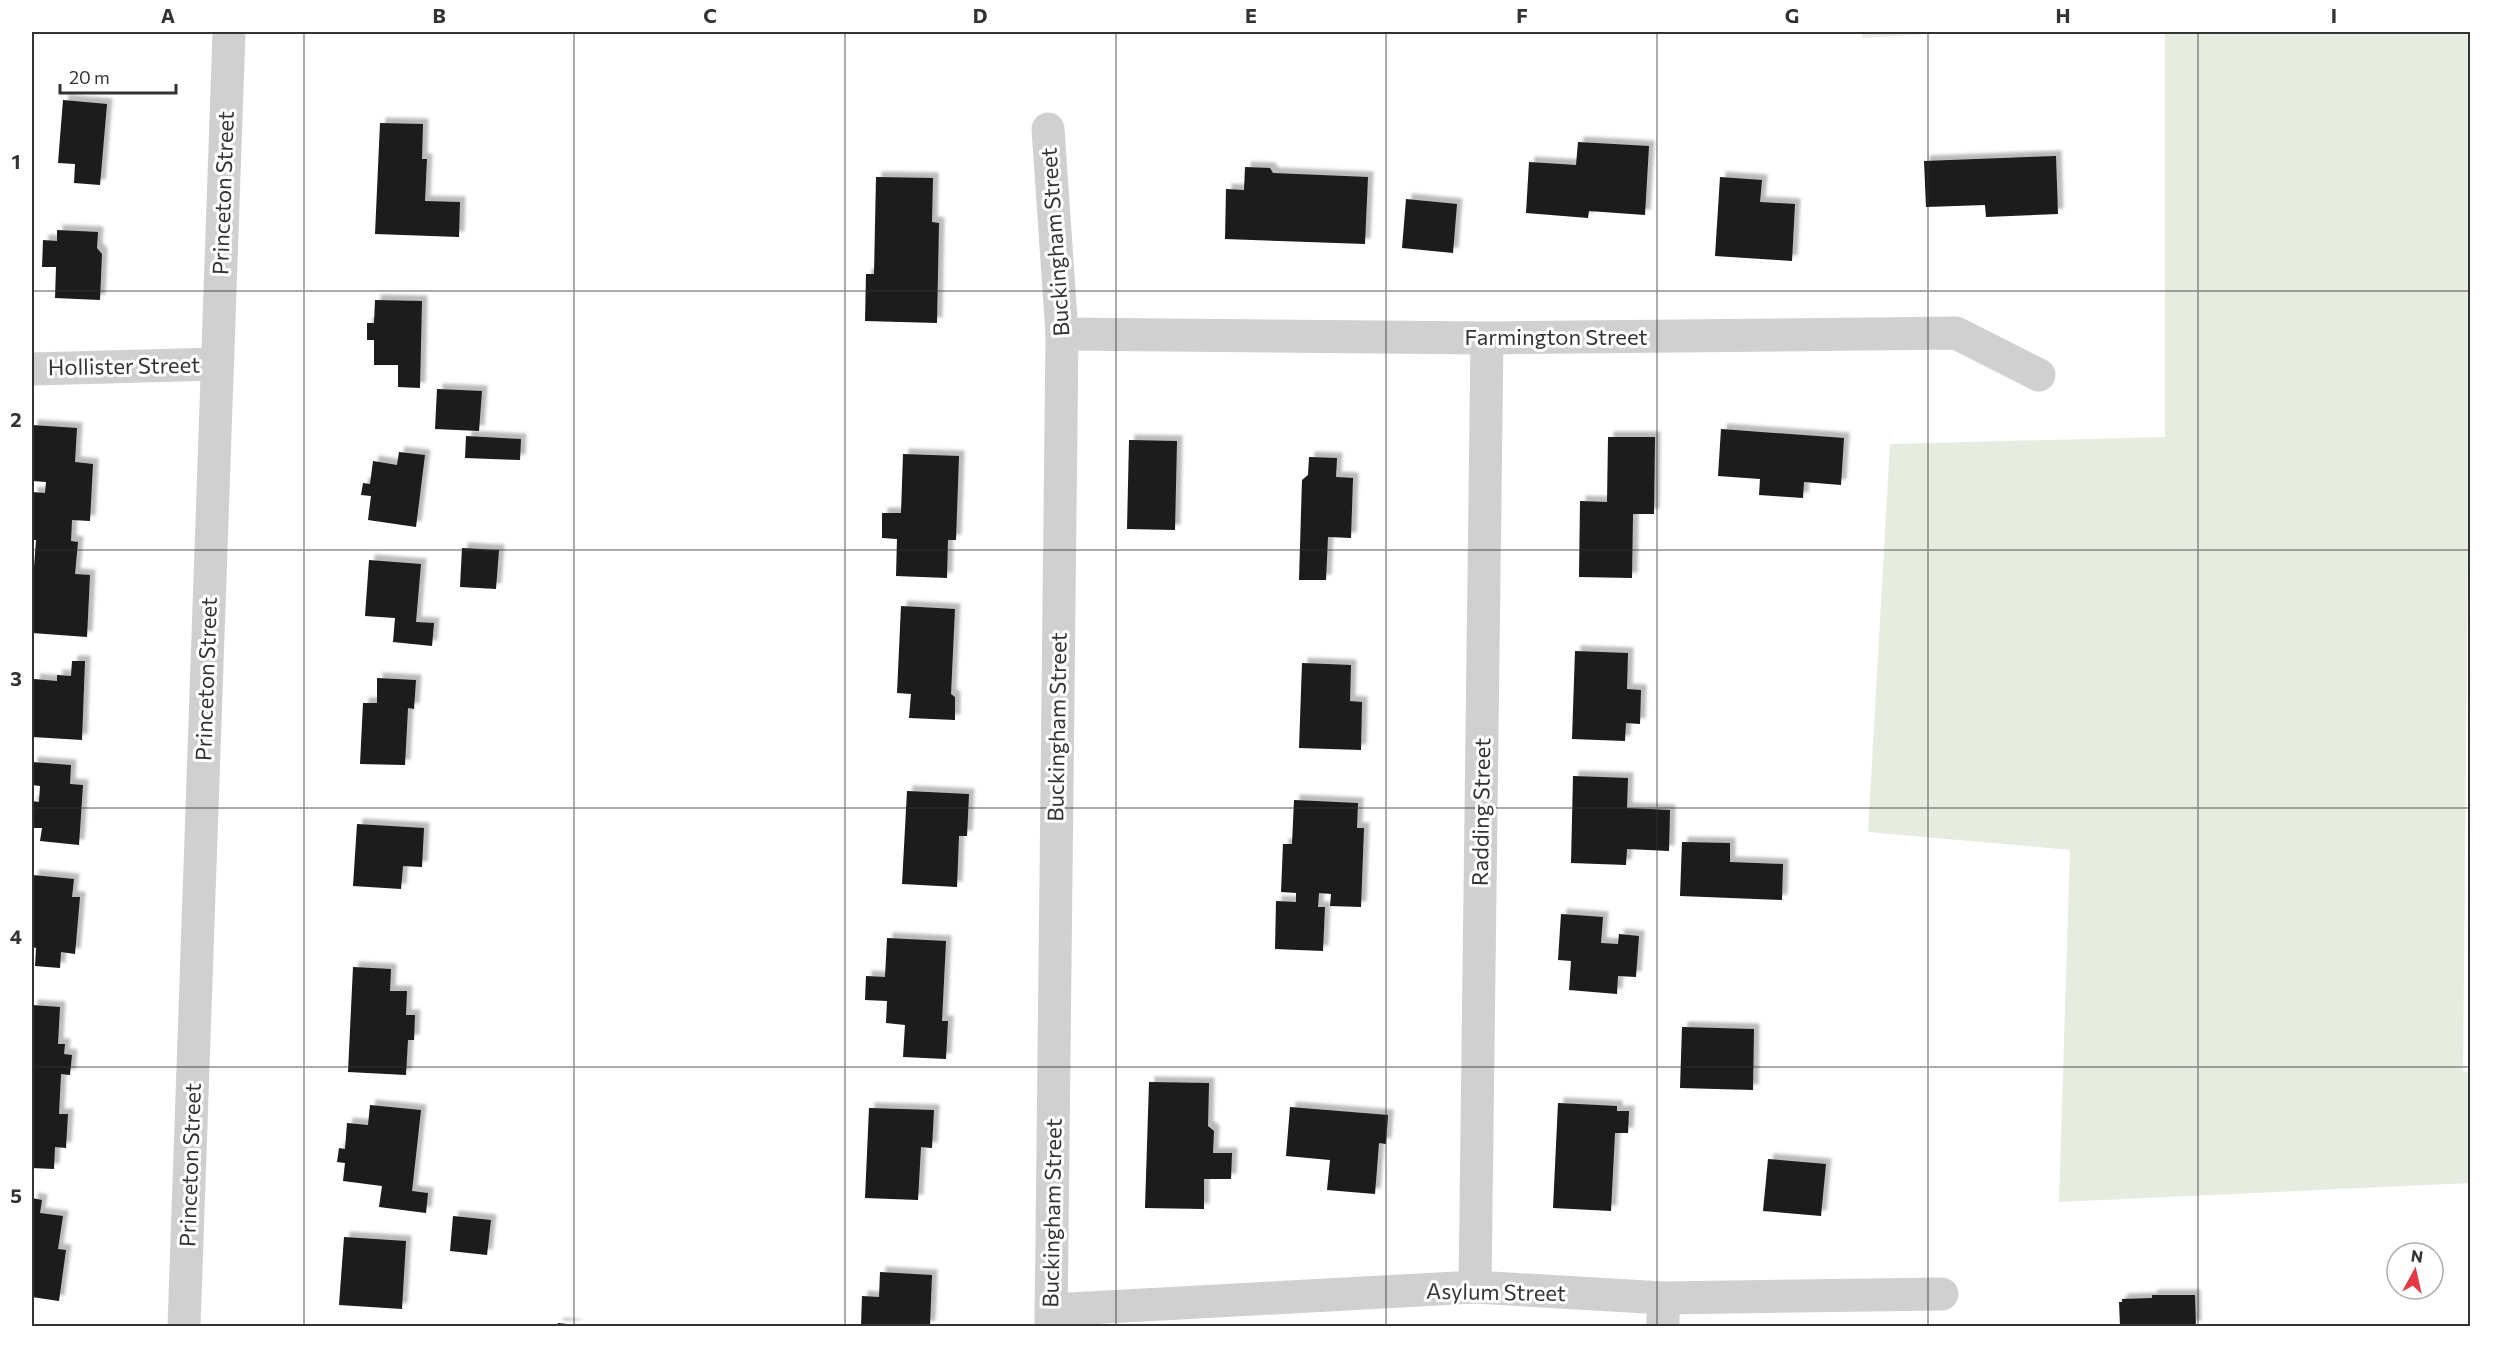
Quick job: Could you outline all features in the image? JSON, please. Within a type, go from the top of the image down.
[{"type":"street","name":"Princeton Street","points":[[184,1326],[229,32]]},
{"type":"street","name":"Buckingham Street","points":[[1048,129],[1062,334],[1051,1318]]},
{"type":"street","name":"Farmington Street","points":[[1062,334],[1487,338],[1956,333],[2039,375]]},
{"type":"street","name":"Radding Street","points":[[1475,1287],[1487,338]]},
{"type":"street","name":"Hollister Street","points":[[32,369],[217,364]]},
{"type":"street","name":"Asylum Street","points":[[1051,1318],[1475,1287],[1663,1312],[1942,1293]]},
{"type":"shaded area","points":[[1862,32],[1958,32],[1862,38]]},
{"type":"shaded area","points":[[2165,32],[2470,32],[2470,341],[2463,1071],[2470,1072],[2470,1183],[2059,1202],[2070,850],[1868,832],[1890,444],[2165,437]]},
{"type":"building","points":[[63,100],[107,104],[100,185],[74,183],[75,164],[58,163]]},
{"type":"building","points":[[380,123],[423,124],[422,159],[427,159],[425,201],[460,202],[459,237],[375,234]]},
{"type":"building","points":[[1578,142],[1649,146],[1645,215],[1589,211],[1588,218],[1526,213],[1529,162],[1576,165]]},
{"type":"building","points":[[2056,156],[2058,214],[1986,217],[1985,205],[1926,207],[1924,161]]},
{"type":"building","points":[[1245,167],[1270,168],[1273,173],[1368,177],[1365,244],[1225,239],[1226,189],[1244,190]]},
{"type":"building","points":[[876,177],[933,178],[932,222],[939,223],[937,323],[865,321],[866,274],[874,274]]},
{"type":"building","points":[[1720,177],[1762,180],[1760,202],[1795,204],[1792,261],[1715,256]]},
{"type":"building","points":[[1406,199],[1457,204],[1453,253],[1402,248]]},
{"type":"building","points":[[57,230],[98,232],[97,248],[102,254],[100,300],[55,298],[56,267],[42,267],[43,240],[57,241]]},
{"type":"building","points":[[375,300],[422,301],[420,388],[398,387],[398,365],[374,365],[374,340],[367,340],[367,323],[374,323]]},
{"type":"building","points":[[437,389],[482,391],[479,431],[435,429]]},
{"type":"building","points":[[32,425],[77,428],[75,462],[93,464],[90,521],[72,520],[71,541],[78,542],[75,574],[90,575],[87,637],[32,633],[32,566],[34,567],[36,540],[32,540],[32,492],[45,493],[46,482],[32,481]]},
{"type":"building","points":[[1721,429],[1844,438],[1841,485],[1804,482],[1803,498],[1759,495],[1760,479],[1718,476]]},
{"type":"building","points":[[466,436],[521,439],[520,460],[465,458]]},
{"type":"building","points":[[1608,437],[1655,437],[1654,514],[1633,514],[1632,578],[1579,577],[1580,501],[1607,502]]},
{"type":"building","points":[[1129,440],[1177,441],[1175,530],[1127,529]]},
{"type":"building","points":[[399,452],[425,455],[416,527],[368,520],[371,496],[361,495],[363,483],[370,484],[373,461],[397,465]]},
{"type":"building","points":[[903,454],[959,456],[956,540],[948,540],[947,578],[896,576],[897,539],[882,538],[882,513],[901,513]]},
{"type":"building","points":[[1309,457],[1337,458],[1336,477],[1353,478],[1351,538],[1328,537],[1326,580],[1299,580],[1302,480],[1308,475]]},
{"type":"building","points":[[462,548],[499,550],[496,589],[460,587]]},
{"type":"building","points":[[369,560],[421,564],[416,622],[434,623],[432,646],[393,642],[395,618],[365,616]]},
{"type":"building","points":[[901,606],[955,609],[951,694],[955,697],[955,720],[909,718],[911,694],[897,693]]},
{"type":"building","points":[[1575,651],[1628,653],[1627,689],[1641,690],[1640,724],[1626,723],[1625,741],[1572,739]]},
{"type":"building","points":[[72,661],[85,661],[82,740],[32,737],[34,679],[57,681],[57,675],[71,676]]},
{"type":"building","points":[[1302,663],[1351,665],[1350,701],[1362,702],[1361,750],[1299,748]]},
{"type":"building","points":[[377,678],[416,680],[414,709],[408,708],[405,765],[360,764],[363,703],[377,703]]},
{"type":"building","points":[[32,762],[71,765],[70,784],[83,785],[79,845],[40,841],[42,828],[32,828],[32,801],[39,802],[40,786],[32,785]]},
{"type":"building","points":[[1573,776],[1628,778],[1627,808],[1670,810],[1669,851],[1627,849],[1626,865],[1571,863]]},
{"type":"building","points":[[907,791],[969,794],[967,836],[959,836],[957,887],[902,884]]},
{"type":"building","points":[[1294,800],[1358,803],[1357,828],[1364,828],[1361,907],[1330,906],[1331,894],[1319,893],[1318,907],[1325,907],[1323,951],[1275,949],[1276,901],[1296,902],[1296,893],[1281,892],[1283,844],[1292,844]]},
{"type":"building","points":[[357,824],[424,828],[422,867],[403,866],[401,889],[353,886]]},
{"type":"building","points":[[1682,842],[1730,843],[1730,862],[1783,864],[1782,900],[1680,896]]},
{"type":"building","points":[[33,875],[74,879],[72,897],[80,897],[75,954],[61,952],[60,968],[35,966],[36,948],[32,947]]},
{"type":"building","points":[[1561,914],[1603,917],[1601,943],[1618,944],[1619,934],[1639,936],[1636,977],[1618,976],[1617,994],[1569,990],[1571,961],[1558,960]]},
{"type":"building","points":[[887,938],[946,941],[942,1021],[948,1021],[946,1059],[903,1057],[905,1025],[886,1023],[887,1001],[865,1000],[866,976],[885,977]]},
{"type":"building","points":[[353,967],[391,969],[390,991],[407,991],[406,1015],[415,1015],[414,1040],[408,1040],[406,1075],[348,1072]]},
{"type":"building","points":[[32,1005],[60,1007],[58,1044],[65,1044],[64,1054],[72,1055],[70,1075],[61,1074],[59,1114],[68,1114],[66,1148],[55,1147],[54,1169],[32,1168]]},
{"type":"building","points":[[1682,1027],[1754,1029],[1753,1090],[1680,1088]]},
{"type":"building","points":[[1149,1082],[1209,1083],[1208,1126],[1214,1131],[1213,1153],[1232,1153],[1231,1179],[1204,1179],[1204,1209],[1145,1208]]},
{"type":"building","points":[[1558,1103],[1617,1106],[1617,1111],[1629,1111],[1628,1133],[1615,1133],[1611,1211],[1553,1208]]},
{"type":"building","points":[[370,1105],[421,1110],[412,1191],[428,1193],[426,1213],[379,1207],[382,1186],[343,1181],[345,1163],[337,1162],[339,1148],[345,1149],[347,1123],[368,1125]]},
{"type":"building","points":[[1290,1107],[1388,1115],[1386,1144],[1379,1143],[1375,1194],[1327,1190],[1330,1160],[1286,1156]]},
{"type":"building","points":[[869,1108],[934,1110],[932,1148],[921,1147],[918,1200],[865,1198]]},
{"type":"building","points":[[1768,1159],[1826,1164],[1821,1216],[1763,1211]]},
{"type":"building","points":[[32,1198],[42,1200],[40,1213],[63,1216],[58,1249],[66,1250],[59,1301],[32,1297]]},
{"type":"building","points":[[453,1216],[491,1220],[487,1255],[450,1251]]},
{"type":"building","points":[[344,1237],[406,1241],[402,1309],[339,1305]]},
{"type":"building","points":[[880,1272],[932,1275],[930,1326],[861,1326],[862,1296],[879,1297]]},
{"type":"building","points":[[2152,1295],[2195,1295],[2196,1326],[2120,1326],[2119,1302],[2122,1302],[2122,1299],[2152,1298]]},
{"type":"building","points":[[558,1323],[576,1325],[576,1326],[557,1326]]}]
